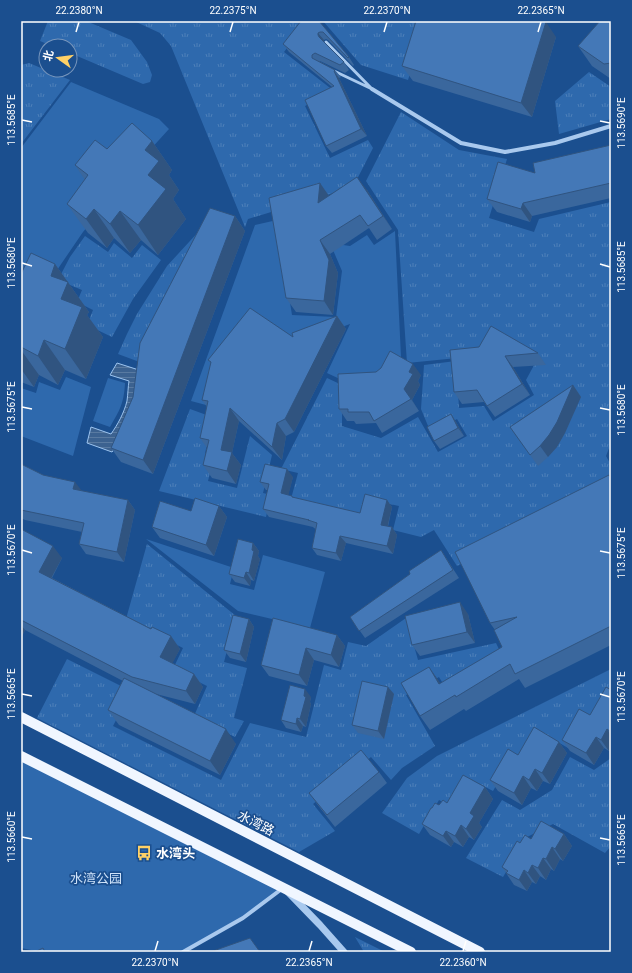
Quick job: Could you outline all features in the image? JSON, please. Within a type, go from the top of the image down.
[{"type":"main road","name":"水湾路","points":[[21,717],[480,952]]},
{"type":"main road","points":[[21,756],[411,952]]},
{"type":"street","points":[[372,89],[461,143],[505,152],[555,143],[611,126]]},
{"type":"street","points":[[183,952],[243,918],[284,888],[344,952]]},
{"type":"lane","points":[[326,42],[372,89]]},
{"type":"lane","points":[[333,71],[372,89]]},
{"type":"green space","points":[[48,21],[86,21],[131,40],[147,62],[152,75],[150,82],[143,84],[78,56],[78,38],[41,38]]},
{"type":"green space","points":[[134,21],[307,21],[284,52],[334,91],[305,106],[330,158],[368,140],[373,148],[353,187],[248,219],[245,227],[171,46],[160,33]]},
{"type":"green space","points":[[323,21],[426,21],[408,80],[361,65]]},
{"type":"green space","points":[[29,63],[38,67],[38,78],[65,78],[70,80],[21,144],[21,65]]},
{"type":"green space","points":[[589,72],[611,87],[611,119],[559,134],[555,101]]},
{"type":"green space","points":[[71,82],[159,119],[169,129],[128,174],[104,207],[83,232],[53,276],[21,305],[21,148]]},
{"type":"green space","points":[[401,112],[459,150],[507,159],[489,218],[534,232],[539,219],[611,202],[611,443],[606,456],[611,465],[611,488],[457,566],[434,530],[421,537],[393,530],[399,506],[367,499],[363,517],[291,499],[298,473],[281,469],[327,378],[342,385],[342,426],[381,438],[418,417],[438,452],[467,436],[457,419],[431,433],[421,409],[424,365],[456,361],[459,408],[484,406],[493,421],[534,395],[526,380],[539,356],[487,355],[407,363],[398,230],[366,181]]},
{"type":"green space","points":[[212,217],[145,364],[118,354],[137,314],[167,266]]},
{"type":"green space","points":[[277,220],[292,315],[336,317],[342,271],[330,243],[350,246],[367,235],[374,245],[395,231],[401,357],[379,380],[344,381],[327,373],[350,324],[299,343],[206,405],[191,401],[255,225]]},
{"type":"green space","points":[[85,236],[108,252],[114,243],[132,258],[142,245],[161,260],[133,299],[112,337],[87,325],[93,310],[77,302],[82,290],[58,280],[70,257]]},
{"type":"green space","points":[[66,377],[91,387],[73,456],[21,436],[21,388],[36,393],[39,382],[60,390]]},
{"type":"green space","points":[[108,378],[125,383],[124,396],[121,406],[110,427],[93,421]]},
{"type":"green space","points":[[190,409],[212,417],[205,454],[214,456],[208,481],[237,488],[250,436],[272,455],[263,493],[271,495],[266,517],[159,491]]},
{"type":"green space","points":[[146,539],[234,568],[230,584],[254,590],[263,555],[325,572],[310,628],[238,611]]},
{"type":"green space","points":[[147,544],[236,616],[224,662],[247,668],[234,718],[244,721],[235,737],[194,716],[207,686],[173,669],[183,648],[126,619]]},
{"type":"green space","points":[[406,618],[418,660],[496,643],[505,662],[450,695],[439,677],[406,695],[435,746],[402,768],[391,780],[371,757],[313,804],[335,831],[299,852],[37,718],[67,659],[131,691],[113,726],[221,780],[250,723],[306,737],[324,665],[341,670],[348,642],[366,646]]},
{"type":"green space","points":[[611,669],[611,696],[597,720],[587,715],[568,748],[541,732],[524,760],[513,755],[493,791],[472,780],[455,809],[439,800],[419,834],[382,813],[407,778],[437,756]]},
{"type":"green space","name":"水湾公园","points":[[21,756],[283,888],[243,917],[183,952],[41,952],[21,948]]},
{"type":"green space","points":[[570,757],[594,770],[611,758],[611,846],[605,853],[553,824],[527,837],[503,877],[466,858],[502,800],[520,810],[552,790]]},
{"type":"green space","points":[[355,937],[385,952],[364,952]]},
{"type":"shaded area","points":[[117,363],[142,371],[121,441],[112,452],[87,443],[91,427],[111,434],[124,410],[127,401],[129,381],[110,375]]},
{"type":"building","points":[[301,21],[319,21],[349,57],[348,58],[323,32],[318,33],[319,37],[344,62],[340,65],[315,53],[312,55],[312,58],[335,70],[334,71],[361,129],[326,146],[305,100],[334,86],[283,44]]},
{"type":"building","points":[[416,21],[546,22],[521,103],[402,66]]},
{"type":"building","points":[[600,21],[611,21],[611,63],[604,64],[578,46]]},
{"type":"building","points":[[132,123],[152,141],[145,150],[159,161],[148,175],[166,189],[138,225],[120,211],[110,224],[94,209],[86,219],[67,204],[88,175],[75,165],[95,140],[107,149]]},
{"type":"building","points":[[611,145],[611,183],[523,203],[521,209],[487,199],[498,162],[535,173],[533,163]]},
{"type":"building","points":[[357,177],[383,216],[368,226],[360,215],[320,240],[329,260],[324,301],[286,298],[269,198],[320,183],[318,203]]},
{"type":"building","points":[[210,208],[235,216],[143,460],[111,448],[133,397],[140,343]]},
{"type":"building","points":[[31,253],[55,264],[51,276],[68,282],[61,299],[82,307],[65,349],[44,340],[38,356],[21,347],[21,274]]},
{"type":"building","points":[[250,308],[293,337],[292,333],[337,316],[285,419],[277,423],[272,447],[230,408],[221,450],[232,452],[227,471],[203,465],[209,440],[200,438],[208,401],[202,400],[211,362],[208,360]]},
{"type":"building","points":[[491,326],[538,353],[505,356],[522,384],[487,406],[477,390],[454,392],[450,350],[479,347]]},
{"type":"building","points":[[390,351],[413,364],[409,372],[413,374],[404,389],[411,399],[374,421],[369,412],[348,412],[348,409],[339,409],[338,374],[376,372],[381,368]]},
{"type":"building","points":[[573,385],[557,422],[540,446],[530,455],[510,427]]},
{"type":"building","points":[[451,414],[458,428],[434,441],[427,427]]},
{"type":"building","points":[[21,464],[43,475],[75,482],[73,489],[128,500],[117,552],[79,544],[84,523],[21,510]]},
{"type":"building","points":[[265,464],[287,469],[281,493],[292,497],[360,513],[365,494],[387,500],[381,525],[392,527],[387,546],[340,536],[336,553],[312,548],[317,523],[263,509],[269,484],[260,482]]},
{"type":"building","points":[[609,475],[611,478],[611,626],[515,674],[510,664],[456,697],[455,695],[420,716],[401,683],[429,667],[439,684],[502,647],[494,630],[517,617],[490,623],[455,552]]},
{"type":"building","points":[[195,498],[219,506],[206,545],[152,527],[160,501],[191,511]]},
{"type":"building","points":[[21,529],[53,546],[39,572],[151,629],[152,627],[171,636],[160,657],[194,674],[186,691],[132,677],[21,620]]},
{"type":"building","points":[[238,539],[253,543],[252,550],[254,551],[249,573],[246,572],[244,578],[229,574]]},
{"type":"building","points":[[441,550],[453,570],[359,631],[350,617],[410,574],[409,571]]},
{"type":"building","points":[[460,602],[467,632],[412,645],[405,616]]},
{"type":"building","points":[[233,615],[249,619],[240,654],[224,650]]},
{"type":"building","points":[[273,618],[337,635],[331,655],[306,648],[299,675],[261,665]]},
{"type":"building","points":[[124,678],[226,729],[210,761],[108,710]]},
{"type":"building","points":[[362,681],[388,687],[378,731],[352,725]]},
{"type":"building","points":[[290,685],[305,689],[304,696],[306,697],[300,719],[297,718],[296,724],[281,720]]},
{"type":"building","points":[[606,687],[611,690],[611,732],[607,729],[601,740],[596,737],[586,753],[562,740],[579,709],[590,715]]},
{"type":"building","points":[[534,727],[559,742],[542,773],[535,769],[529,780],[523,776],[514,793],[490,780],[508,749],[518,755]]},
{"type":"building","points":[[361,750],[379,772],[327,815],[309,793]]},
{"type":"building","points":[[463,775],[485,787],[470,813],[474,816],[466,829],[461,825],[455,836],[446,831],[443,836],[422,824],[435,803],[439,805],[443,800],[447,803]]},
{"type":"building","points":[[541,821],[564,834],[555,849],[552,847],[546,859],[543,858],[538,868],[532,865],[528,873],[524,870],[519,880],[506,873],[508,871],[502,867],[517,841],[520,843],[525,835],[531,839]]},
{"type":"building","points":[[250,938],[260,952],[213,952],[213,951]]},
{"type":"building","points":[[43,948],[45,952],[35,952]]},
{"type":"place","name":"水湾头","points":[[144,853]]}]
